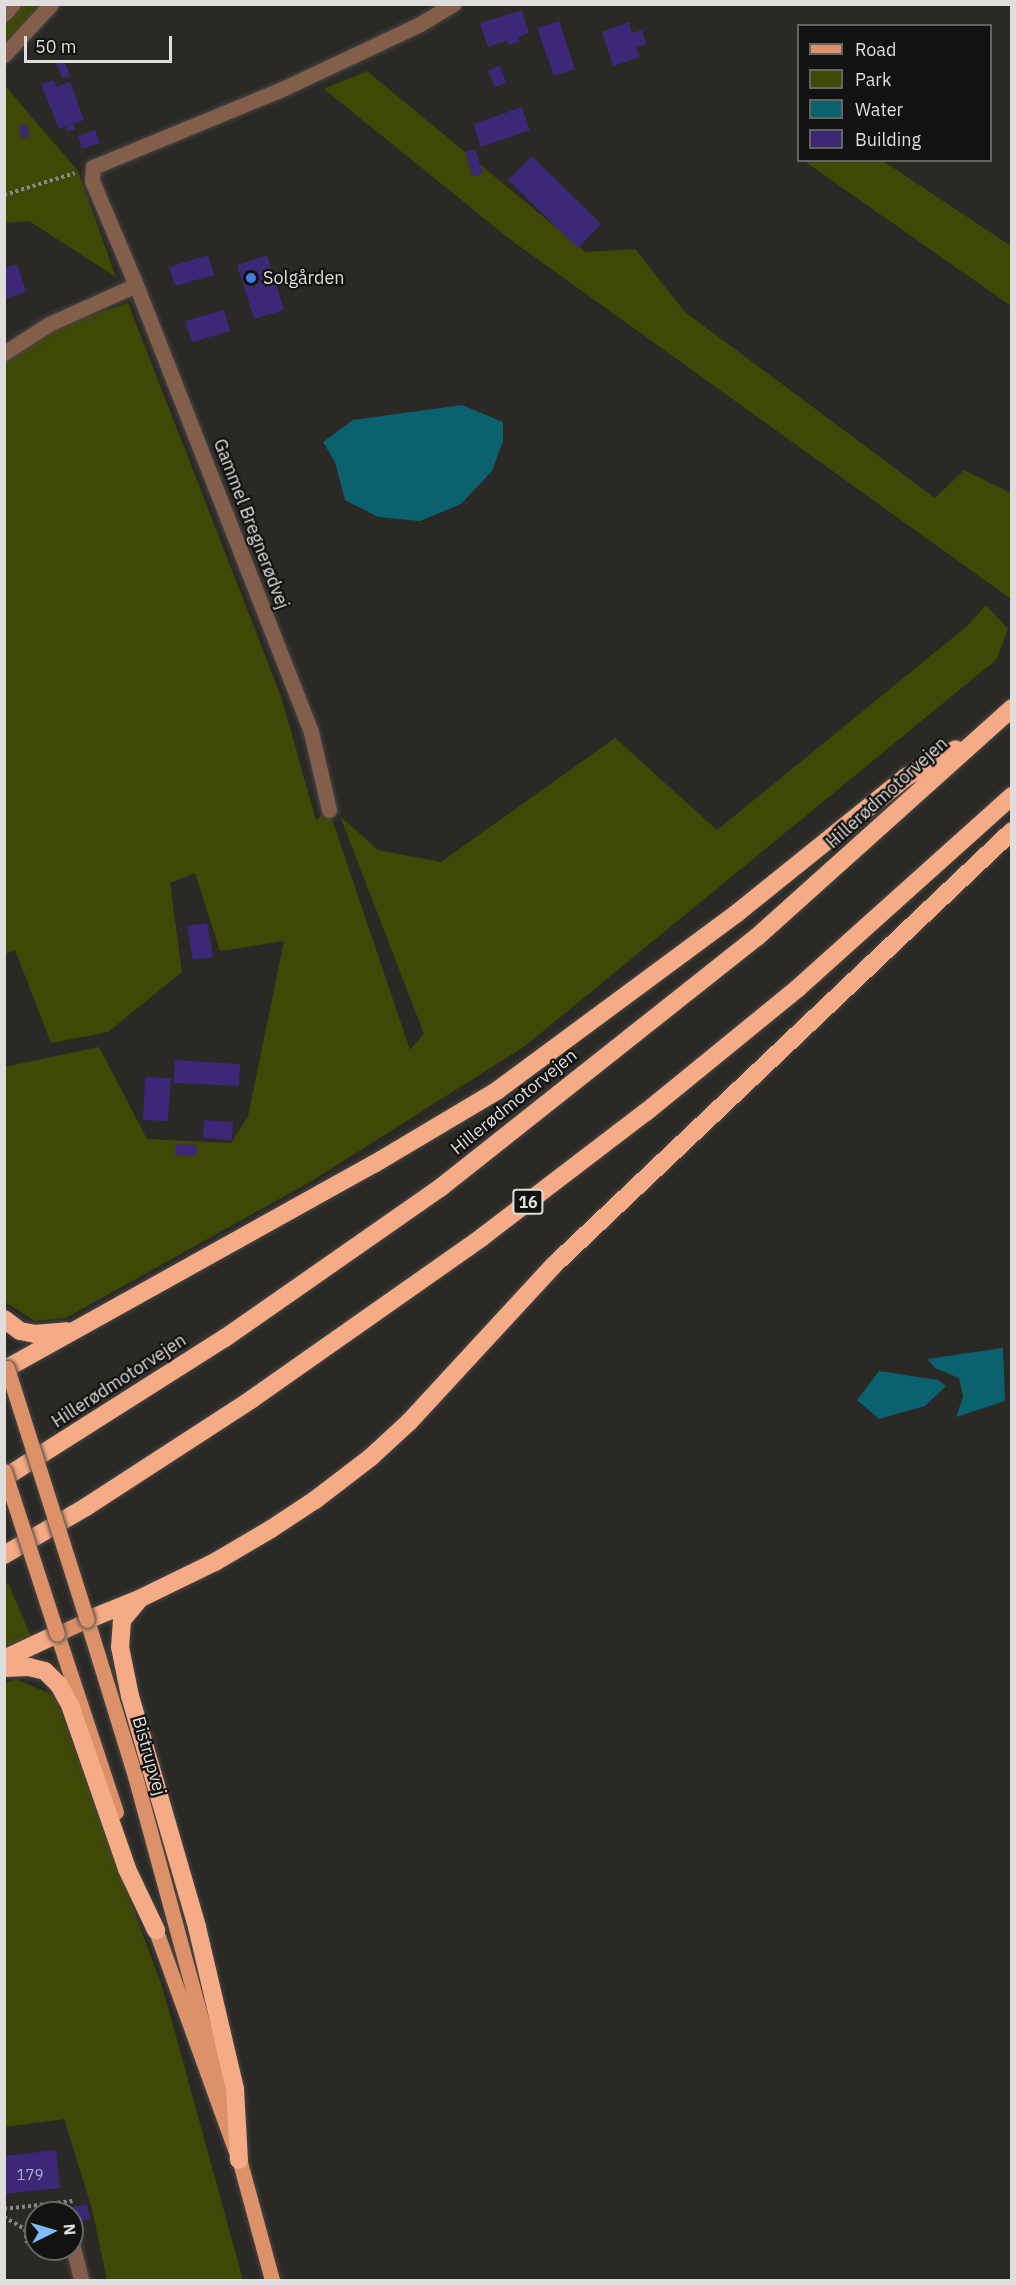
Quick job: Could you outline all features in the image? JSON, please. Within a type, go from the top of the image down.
[{"type":"highway","name":"Hillerødmotorvejen","points":[[4,1478],[225,1338],[440,1188],[757,937],[1011,708]]},
{"type":"highway","points":[[5,1366],[75,1330],[374,1164],[498,1090],[737,913],[906,777],[989,730]]},
{"type":"highway","name":"16","points":[[4,1555],[86,1507],[252,1399],[499,1224],[646,1112],[798,988],[1011,796]]},
{"type":"highway","points":[[87,1620],[139,1599],[214,1562],[315,1500],[371,1456],[410,1421],[562,1256],[1011,831]]},
{"type":"highway","points":[[4,1318],[20,1331],[35,1334],[75,1330]]},
{"type":"highway","points":[[139,1599],[122,1620],[120,1647],[130,1696],[197,1927],[235,2089],[239,2160]]},
{"type":"highway","points":[[4,1659],[57,1634]]},
{"type":"highway","points":[[4,1668],[29,1667],[45,1671],[59,1685],[70,1705],[127,1869],[156,1930]]},
{"type":"main road","name":"Bistrupvej","points":[[5,1366],[135,1776],[272,2280]]},
{"type":"main road","name":"Bistrupvej","points":[[4,1472],[156,1930],[239,2160]]},
{"type":"main road","points":[[57,1634],[87,1620]]},
{"type":"street","points":[[4,14],[13,4]]},
{"type":"street","points":[[4,55],[51,4]]},
{"type":"street","points":[[93,167],[280,90],[420,24],[453,4]]},
{"type":"street","name":"Gammel Bregnerødvej","points":[[93,167],[92,181],[136,285],[311,732],[329,810]]},
{"type":"street","points":[[4,353],[49,324],[136,285]]},
{"type":"street","points":[[76,2261],[81,2280]]},
{"type":"path","points":[[4,195],[93,167]]},
{"type":"path","points":[[4,2209],[24,2207]]},
{"type":"path","points":[[4,2217],[24,2228]]},
{"type":"green space","points":[[22,5],[42,5],[5,46],[4,24]]},
{"type":"green space","points":[[367,71],[586,252],[635,249],[685,312],[935,498],[964,470],[1011,493],[1011,599],[511,240],[324,89]]},
{"type":"green space","points":[[6,87],[78,171],[116,277],[29,221],[5,223]]},
{"type":"green space","points":[[805,162],[885,162],[1011,246],[1011,306]]},
{"type":"green space","points":[[128,303],[281,696],[316,820],[329,810],[410,1050],[424,1034],[340,816],[378,850],[441,862],[615,738],[717,830],[966,627],[986,605],[1008,629],[997,659],[525,1046],[310,1182],[66,1318],[35,1321],[5,1302],[4,1067],[99,1047],[147,1139],[231,1143],[248,1116],[284,941],[220,951],[195,873],[170,883],[182,972],[108,1032],[51,1043],[15,950],[5,954],[5,361],[58,326]]},
{"type":"green space","points":[[8,1583],[31,1636],[5,1647],[5,1585]]},
{"type":"green space","points":[[16,1679],[55,1696],[163,1989],[243,2280],[107,2280],[92,2209],[64,2119],[5,2127],[4,1684]]},
{"type":"water","points":[[462,405],[503,422],[503,441],[492,471],[461,504],[420,521],[378,517],[345,500],[335,462],[323,442],[353,420]]},
{"type":"water","points":[[1003,1348],[1005,1401],[956,1417],[963,1397],[959,1378],[935,1368],[927,1359]]},
{"type":"water","points":[[879,1371],[938,1380],[946,1386],[925,1406],[879,1419],[857,1400]]},
{"type":"building","points":[[522,10],[529,33],[518,37],[520,42],[509,45],[507,41],[488,47],[480,23]]},
{"type":"building","points":[[559,21],[575,69],[554,76],[537,28]]},
{"type":"building","points":[[629,22],[632,33],[642,30],[646,44],[636,47],[640,57],[613,66],[602,32]]},
{"type":"building","points":[[64,60],[70,76],[62,78],[56,63]]},
{"type":"building","points":[[500,66],[506,83],[494,87],[488,70]]},
{"type":"building","points":[[53,80],[56,87],[70,82],[84,120],[73,124],[75,129],[68,132],[66,126],[59,129],[41,84]]},
{"type":"building","points":[[522,107],[530,130],[481,147],[473,124]]},
{"type":"building","points":[[26,124],[30,136],[22,139],[19,126]]},
{"type":"building","points":[[95,130],[100,143],[82,149],[78,136]]},
{"type":"building","points":[[475,149],[483,173],[473,177],[465,152]]},
{"type":"building","points":[[532,156],[601,224],[578,248],[508,180]]},
{"type":"building","points":[[208,255],[214,275],[175,286],[169,267]]},
{"type":"building","points":[[267,255],[284,310],[254,319],[237,265]]},
{"type":"building","points":[[17,264],[26,292],[4,299],[4,268]]},
{"type":"building","points":[[224,310],[230,331],[192,342],[185,321]]},
{"type":"building","points":[[207,923],[213,957],[193,960],[187,926]]},
{"type":"building","points":[[175,1060],[240,1064],[239,1086],[174,1083]]},
{"type":"building","points":[[145,1077],[171,1078],[168,1121],[143,1120]]},
{"type":"building","points":[[204,1120],[233,1122],[232,1140],[203,1138]]},
{"type":"building","points":[[176,1144],[197,1145],[196,1156],[175,1155]]},
{"type":"building","points":[[56,2150],[60,2188],[4,2194],[4,2156]]},
{"type":"building","points":[[87,2204],[90,2219],[84,2220],[84,2205]]},
{"type":"place","name":"Solgården","points":[[251,278]]}]
